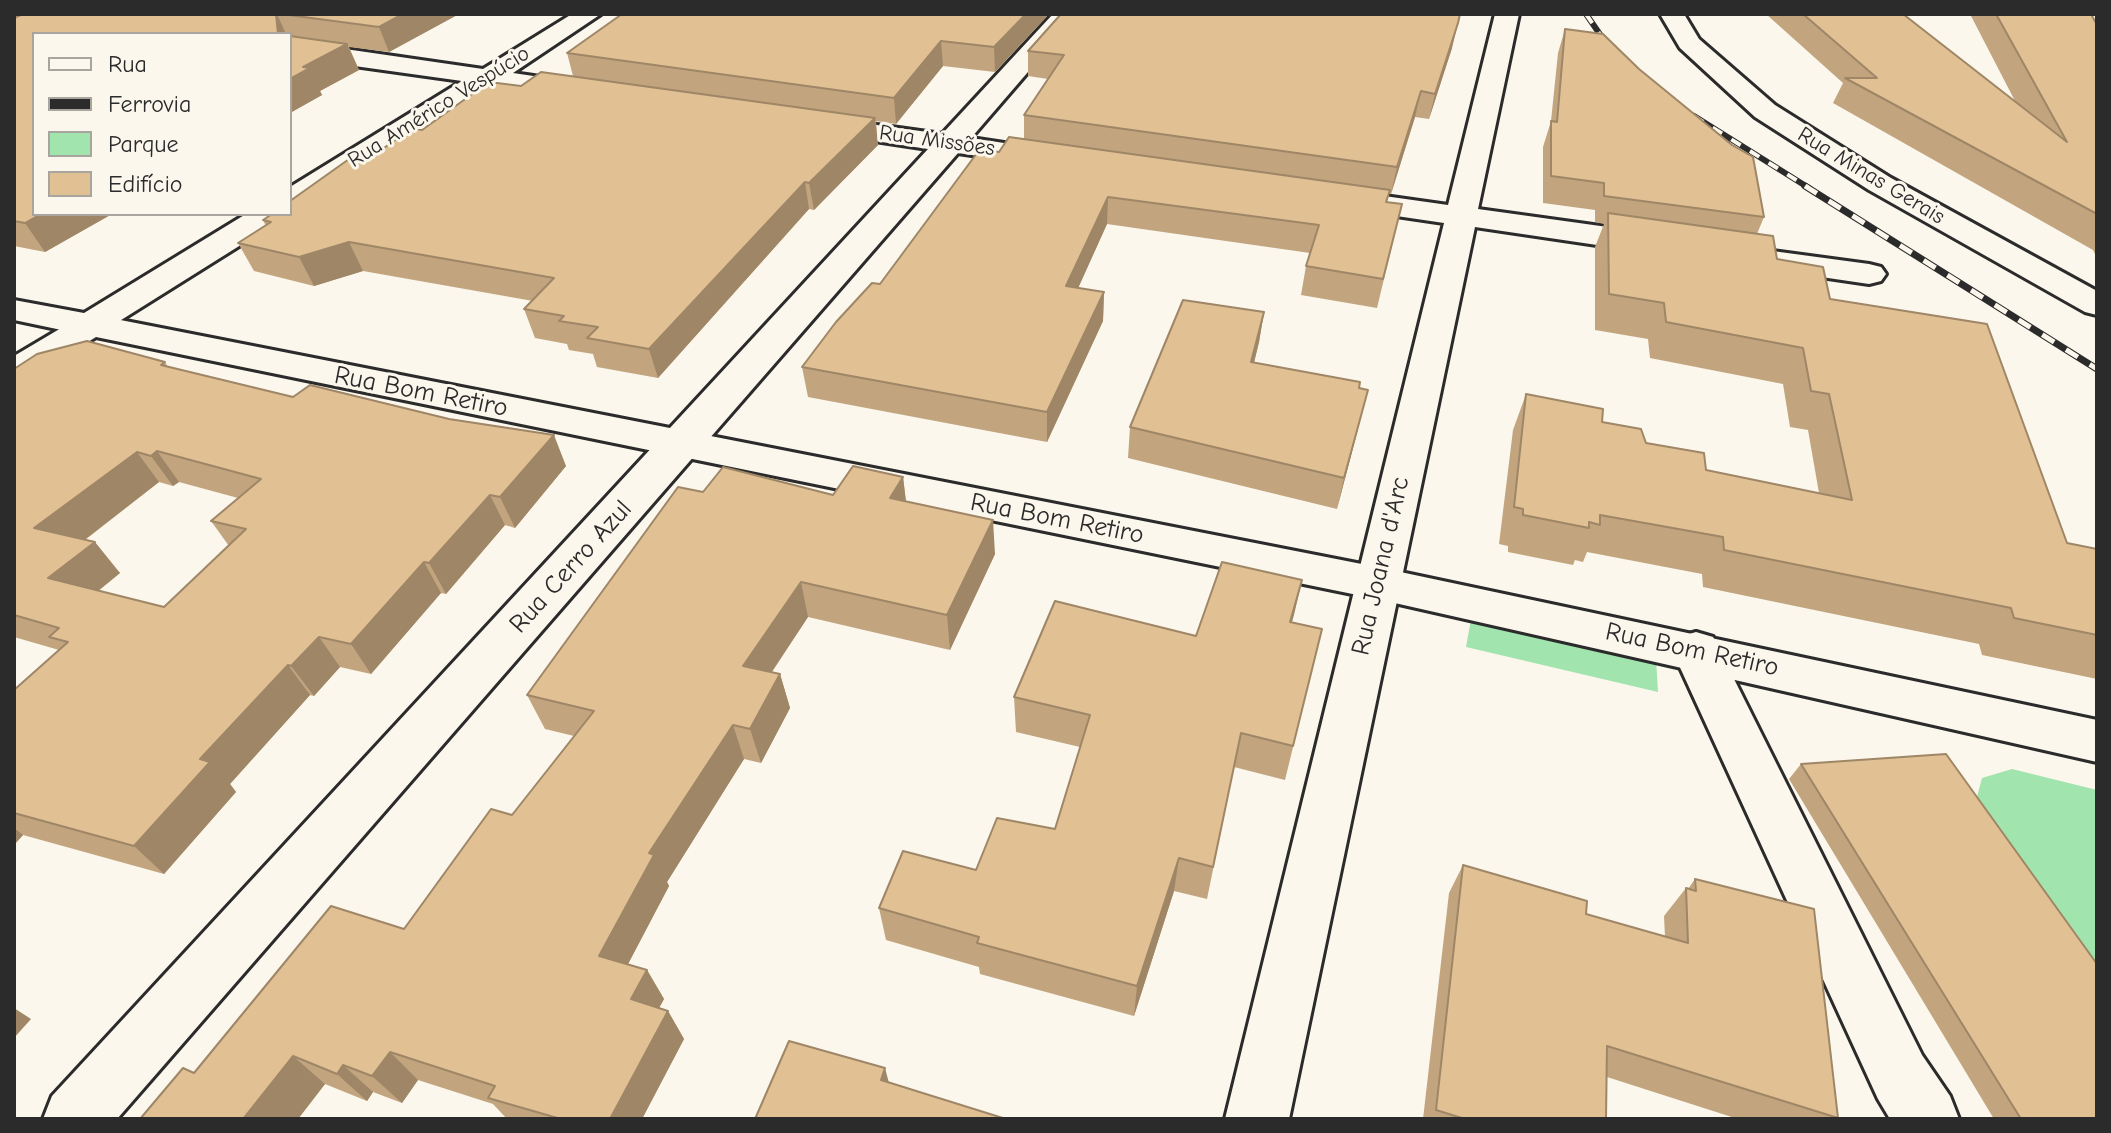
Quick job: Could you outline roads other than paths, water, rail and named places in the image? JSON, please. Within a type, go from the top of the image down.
[{"type":"street","name":"Rua Américo Vespúcio","points":[[292,199],[589,14]]},
{"type":"street","name":"Rua Cerro Azul","points":[[75,1119],[1066,14]]},
{"type":"street","name":"Rua Joana d'Arc","points":[[1269,1107],[1377,583],[1507,14]]},
{"type":"street","name":"Rua Minas Gerais","points":[[1672,14],[1699,54],[1765,111],[1880,184],[2087,294]]},
{"type":"street","points":[[292,49],[610,95]]},
{"type":"street","name":"Rua Missões","points":[[796,121],[1089,163]]},
{"type":"street","points":[[1321,196],[1869,274]]},
{"type":"street","points":[[14,372],[265,216]]},
{"type":"street","name":"Rua Bom Retiro","points":[[14,310],[1377,583],[1696,650],[2097,741]]},
{"type":"street","points":[[1696,650],[1900,1077],[1927,1119]]},
{"type":"railway","points":[[1586,14],[1610,49]]},
{"type":"railway","points":[[1694,116],[1809,188]]},
{"type":"railway","points":[[1805,186],[2097,369]]}]
